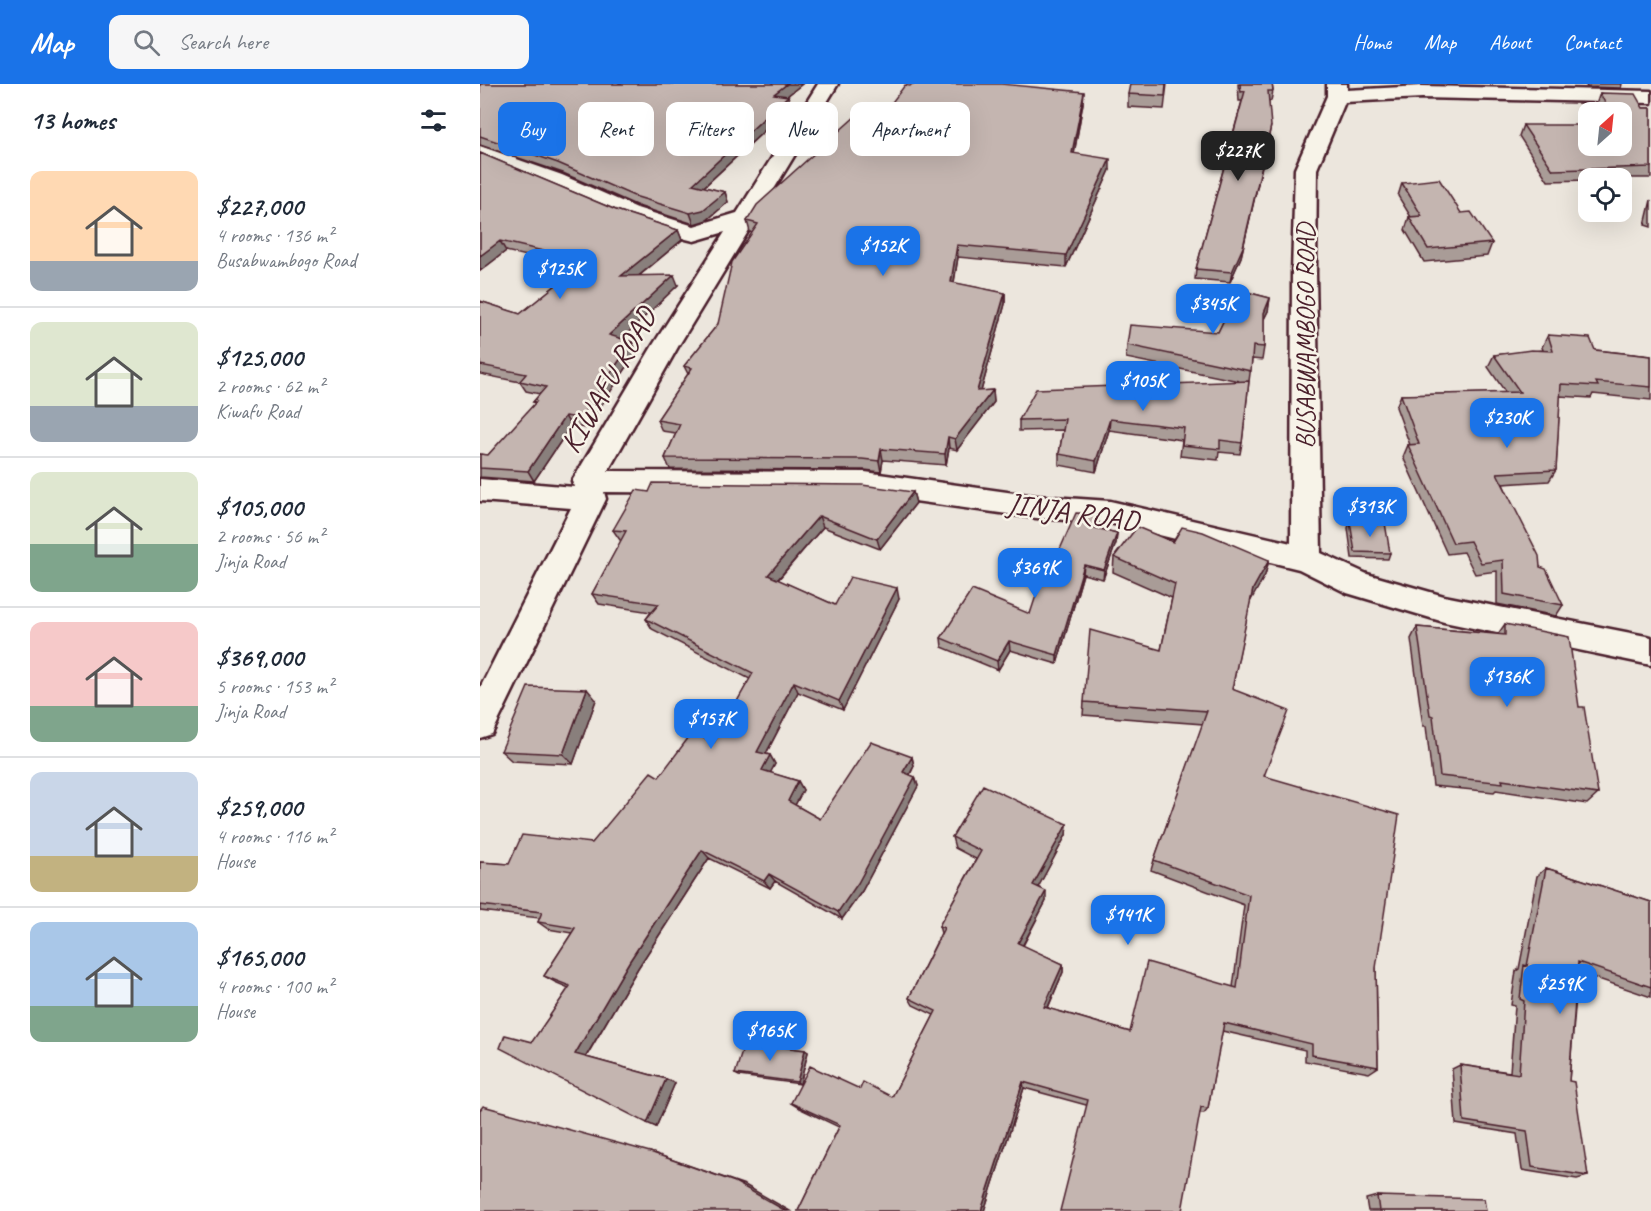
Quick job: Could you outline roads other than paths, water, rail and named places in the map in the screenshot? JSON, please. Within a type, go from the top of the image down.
[{"type":"street","name":"KIWAFU ROAD","points":[[480,723],[589,490],[666,345],[828,84]]},
{"type":"street","points":[[1337,90],[1651,97]]},
{"type":"street","name":"BUSABWAMBOGO ROAD","points":[[1306,559],[1304,274],[1306,169],[1337,90]]},
{"type":"street","points":[[480,152],[554,180],[629,213],[694,234],[747,217]]},
{"type":"street","name":"JINJA ROAD","points":[[480,490],[589,490],[865,483],[1036,507],[1110,512],[1306,559],[1358,584],[1444,609],[1651,651]]}]
